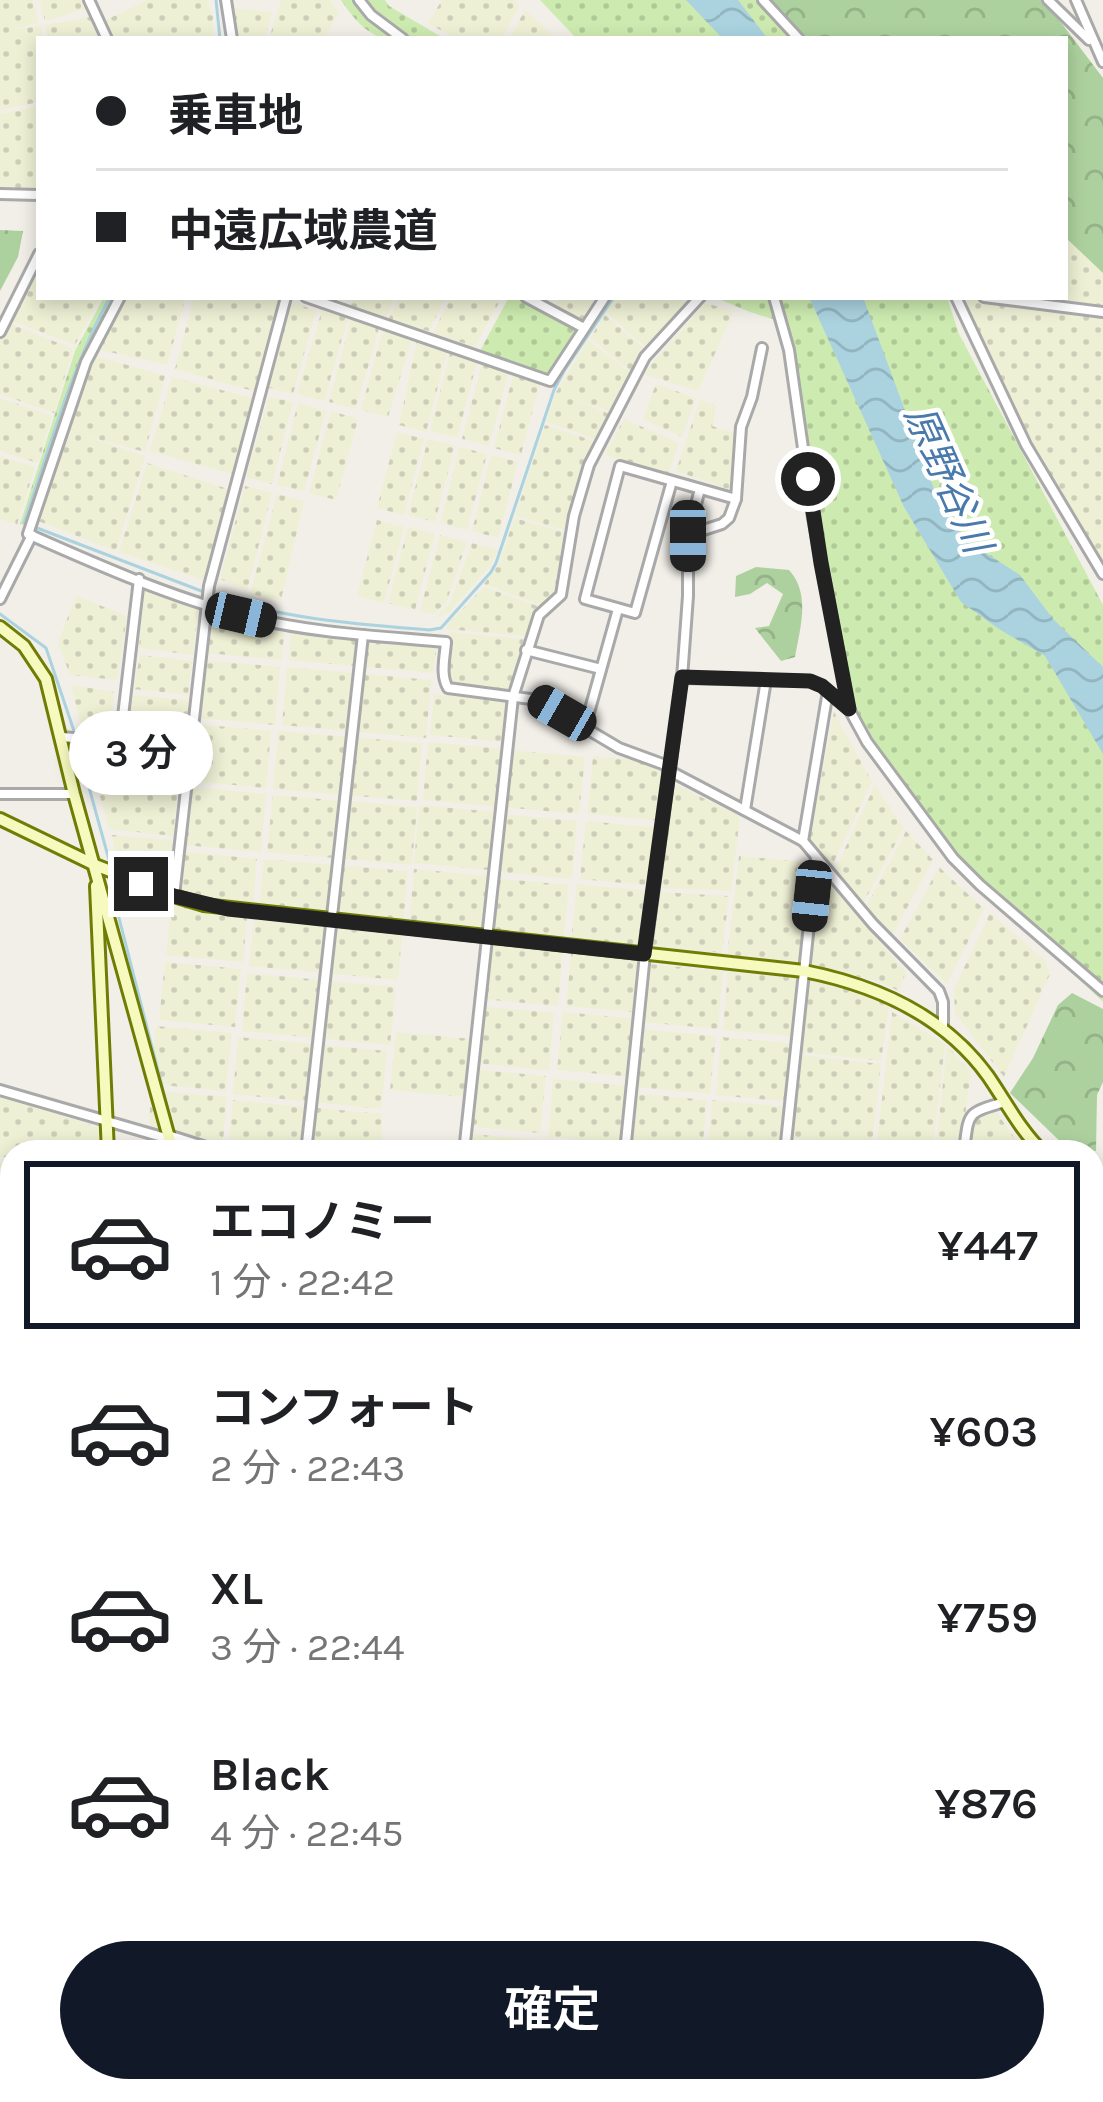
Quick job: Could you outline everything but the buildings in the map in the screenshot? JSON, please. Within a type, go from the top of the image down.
[{"type":"street","points":[[89,0],[106,36]]},
{"type":"street","points":[[226,0],[232,36]]},
{"type":"street","points":[[359,0],[370,15],[399,36]]},
{"type":"street","points":[[763,0],[796,36]]},
{"type":"street","points":[[1048,0],[1094,46]]},
{"type":"street","points":[[1076,0],[1103,62]]},
{"type":"street","points":[[0,192],[36,195]]},
{"type":"street","points":[[0,332],[36,259]]},
{"type":"street","points":[[117,300],[86,362],[28,534],[206,604],[275,623],[446,642],[444,681],[448,688],[538,700],[619,748],[668,768],[803,841],[939,992],[943,1030]]},
{"type":"street","points":[[174,896],[211,573],[285,300]]},
{"type":"street","points":[[315,300],[550,381],[603,300]]},
{"type":"street","points":[[346,311],[352,300]]},
{"type":"street","points":[[532,300],[584,328]]},
{"type":"street","points":[[465,1140],[514,697],[526,650],[539,615],[561,595],[574,516],[589,465],[645,357],[697,300]]},
{"type":"street","points":[[775,300],[789,350],[813,518],[849,709],[866,742],[953,858],[1103,991]]},
{"type":"street","points":[[957,300],[1026,445],[1103,574]]},
{"type":"street","points":[[1007,300],[1103,312]]},
{"type":"street","points":[[688,536],[729,518],[736,499],[741,427],[762,348]]},
{"type":"street","points":[[673,481],[635,613],[585,599],[620,466],[673,481],[700,489],[736,499]]},
{"type":"street","points":[[626,1140],[644,954],[682,677],[688,536],[700,489]]},
{"type":"street","points":[[0,599],[32,536]]},
{"type":"street","points":[[62,737],[120,742],[139,579]]},
{"type":"street","points":[[585,727],[618,609]]},
{"type":"street","points":[[0,627],[25,646],[46,679],[169,1140]]},
{"type":"street","points":[[307,1140],[364,635]]},
{"type":"street","points":[[526,650],[602,669]]},
{"type":"street","points":[[682,677],[810,681],[849,709]]},
{"type":"street","points":[[745,810],[766,680]]},
{"type":"street","points":[[803,841],[828,691]]},
{"type":"street","points":[[0,794],[74,794]]},
{"type":"street","points":[[0,819],[95,865],[174,896],[228,909],[840,978],[883,993],[943,1030],[986,1073],[1032,1140]]},
{"type":"street","points":[[786,1140],[816,857]]},
{"type":"street","points":[[95,865],[107,1140]]},
{"type":"street","points":[[0,1090],[164,1140]]},
{"type":"street","points":[[965,1140],[968,1119],[976,1110],[1005,1102]]},
{"type":"green space","points":[[0,0],[33,0],[38,23],[9,30],[41,26],[43,36],[36,36],[36,103],[0,110]]},
{"type":"green space","points":[[40,0],[85,0],[88,8],[45,21]]},
{"type":"green space","points":[[147,0],[207,0],[213,36],[108,36],[104,21]]},
{"type":"green space","points":[[281,0],[330,0],[339,13],[326,36],[270,36]]},
{"type":"green space","points":[[341,0],[385,0],[440,36],[380,36]]},
{"type":"green space","points":[[442,0],[515,0],[519,6],[504,36],[451,36],[428,23]]},
{"type":"green space","points":[[540,0],[758,0],[788,36],[574,36]]},
{"type":"green space","points":[[766,0],[1044,0],[1103,78],[1103,273],[1068,240],[1068,36],[796,36]]},
{"type":"green space","points":[[233,8],[272,12],[266,36],[236,36]]},
{"type":"green space","points":[[525,10],[554,36],[511,36]]},
{"type":"green space","points":[[90,17],[100,36],[47,36],[45,25]]},
{"type":"green space","points":[[36,107],[36,193],[0,191],[0,114]]},
{"type":"green space","points":[[0,230],[23,231],[18,257],[0,291]]},
{"type":"green space","points":[[1068,235],[1103,270],[1103,573],[1046,478],[958,300],[1068,300]]},
{"type":"green space","points":[[36,260],[36,300],[99,300],[75,345],[5,318]]},
{"type":"green space","points":[[102,300],[119,300],[90,348],[31,527],[20,524],[75,351]]},
{"type":"green space","points":[[122,300],[185,300],[167,365],[92,348]]},
{"type":"green space","points":[[193,300],[281,300],[260,393],[175,369]]},
{"type":"green space","points":[[352,300],[394,300],[385,319],[348,308]]},
{"type":"green space","points":[[398,300],[444,300],[429,331],[388,320]]},
{"type":"green space","points":[[450,300],[500,300],[475,347],[433,333]]},
{"type":"green space","points":[[507,300],[532,300],[579,325],[548,376],[480,351]]},
{"type":"green space","points":[[557,300],[598,300],[583,323],[554,306]]},
{"type":"green space","points":[[615,300],[687,303],[647,348],[605,312]]},
{"type":"green space","points":[[721,300],[948,300],[959,334],[1103,605],[1103,1002],[958,863],[912,806],[848,702],[782,322]]},
{"type":"green space","points":[[290,301],[316,311],[293,394],[266,387]]},
{"type":"green space","points":[[705,303],[734,311],[698,391],[643,374]]},
{"type":"green space","points":[[322,310],[348,318],[324,401],[297,394]]},
{"type":"green space","points":[[605,315],[646,350],[633,373],[590,338]]},
{"type":"green space","points":[[351,319],[379,328],[356,409],[329,402]]},
{"type":"green space","points":[[4,321],[73,349],[54,413],[0,394]]},
{"type":"green space","points":[[383,329],[412,339],[388,417],[361,410]]},
{"type":"green space","points":[[417,340],[447,352],[426,432],[399,425]]},
{"type":"green space","points":[[588,340],[632,374],[612,412],[570,398],[612,415],[598,440],[546,422],[555,394]]},
{"type":"green space","points":[[450,353],[477,362],[457,438],[430,431]]},
{"type":"green space","points":[[93,355],[165,376],[145,452],[79,434],[145,456],[116,551],[33,519],[71,432],[63,429]]},
{"type":"green space","points":[[482,363],[509,370],[489,446],[462,439]]},
{"type":"green space","points":[[514,372],[541,379],[521,455],[494,448]]},
{"type":"green space","points":[[172,377],[252,398],[232,474],[150,451]]},
{"type":"green space","points":[[656,384],[696,398],[682,437],[643,419]]},
{"type":"green space","points":[[269,397],[293,402],[272,484],[246,477]]},
{"type":"green space","points":[[0,398],[52,416],[38,463],[0,451]]},
{"type":"green space","points":[[700,400],[717,406],[712,426],[736,433],[731,490],[676,471]]},
{"type":"green space","points":[[298,403],[326,411],[304,491],[277,485]]},
{"type":"green space","points":[[331,411],[358,419],[336,500],[309,493]]},
{"type":"green space","points":[[624,419],[679,443],[669,473],[605,455]]},
{"type":"green space","points":[[545,425],[597,442],[568,531],[515,516]]},
{"type":"green space","points":[[397,432],[424,439],[404,515],[377,508]]},
{"type":"green space","points":[[428,439],[455,446],[435,522],[408,515]]},
{"type":"green space","points":[[460,447],[487,454],[467,530],[440,523]]},
{"type":"green space","points":[[491,455],[518,462],[498,538],[472,531]]},
{"type":"green space","points":[[0,456],[35,467],[17,525],[0,519]]},
{"type":"green space","points":[[147,463],[228,489],[206,581],[119,552]]},
{"type":"green space","points":[[245,486],[272,493],[247,591],[220,579]]},
{"type":"green space","points":[[277,494],[304,501],[281,600],[250,594]]},
{"type":"green space","points":[[514,518],[567,533],[561,580],[547,576],[560,581],[559,594],[543,606],[484,584],[500,562]]},
{"type":"green space","points":[[377,520],[404,527],[384,603],[357,596]]},
{"type":"green space","points":[[408,527],[435,534],[415,610],[388,603]]},
{"type":"green space","points":[[440,535],[467,542],[446,603],[433,614],[420,611]]},
{"type":"green space","points":[[472,543],[499,550],[450,612],[434,619],[450,603]]},
{"type":"green space","points":[[756,567],[789,570],[796,579],[802,612],[795,657],[781,661],[755,628],[769,626],[783,594],[767,583],[735,597],[736,576]]},
{"type":"green space","points":[[145,587],[199,607],[193,655],[139,648]]},
{"type":"green space","points":[[484,587],[540,607],[525,636],[447,629]]},
{"type":"green space","points":[[76,596],[127,616],[117,680],[70,675],[58,643]]},
{"type":"green space","points":[[209,609],[284,633],[282,660],[206,653]]},
{"type":"green space","points":[[291,630],[357,638],[362,653],[367,642],[437,646],[433,673],[289,660]]},
{"type":"green space","points":[[449,632],[524,639],[510,693],[450,685]]},
{"type":"green space","points":[[140,655],[192,661],[188,695],[134,689]]},
{"type":"green space","points":[[204,660],[280,667],[275,725],[199,718]]},
{"type":"green space","points":[[287,667],[431,680],[426,738],[282,725]]},
{"type":"green space","points":[[71,685],[114,692],[110,733],[82,731]]},
{"type":"green space","points":[[434,694],[510,703],[506,742],[430,735]]},
{"type":"green space","points":[[132,695],[189,700],[184,746],[127,739]]},
{"type":"green space","points":[[834,712],[872,782],[829,872],[808,846]]},
{"type":"green space","points":[[195,724],[271,731],[266,788],[190,781]]},
{"type":"green space","points":[[278,731],[422,743],[417,801],[273,789]]},
{"type":"green space","points":[[81,739],[181,752],[178,780],[94,772]]},
{"type":"green space","points":[[428,742],[504,749],[499,807],[423,800]]},
{"type":"green space","points":[[509,750],[585,757],[579,814],[503,807]]},
{"type":"green space","points":[[593,756],[669,763],[664,821],[588,814]]},
{"type":"green space","points":[[95,778],[178,786],[173,836],[109,829]]},
{"type":"green space","points":[[672,783],[740,816],[731,891],[660,888]]},
{"type":"green space","points":[[875,785],[904,828],[860,909],[832,876]]},
{"type":"green space","points":[[190,787],[266,794],[261,852],[184,845]]},
{"type":"green space","points":[[273,795],[417,807],[412,865],[267,852]]},
{"type":"green space","points":[[419,805],[496,812],[490,870],[414,863]]},
{"type":"green space","points":[[501,814],[577,821],[572,879],[496,872]]},
{"type":"green space","points":[[586,821],[662,828],[656,886],[580,879]]},
{"type":"green space","points":[[906,831],[933,860],[889,941],[863,913]]},
{"type":"green space","points":[[112,835],[172,840],[168,881],[116,860]]},
{"type":"green space","points":[[181,851],[257,859],[243,962],[166,955]]},
{"type":"green space","points":[[739,856],[816,863],[804,963],[727,955]]},
{"type":"green space","points":[[264,859],[408,871],[398,980],[249,966]]},
{"type":"green space","points":[[939,867],[984,909],[947,984],[900,939]]},
{"type":"green space","points":[[414,869],[490,876],[485,934],[409,927]]},
{"type":"green space","points":[[819,873],[906,972],[899,991],[878,981],[811,966]]},
{"type":"green space","points":[[492,878],[569,885],[563,943],[487,936]]},
{"type":"green space","points":[[577,884],[653,891],[647,949],[571,942]]},
{"type":"green space","points":[[659,892],[729,896],[722,953],[652,946]]},
{"type":"green space","points":[[990,913],[1044,959],[1050,974],[1004,1077],[955,1013],[954,989]]},
{"type":"green space","points":[[487,941],[563,948],[558,1006],[482,999]]},
{"type":"green space","points":[[572,948],[648,955],[648,964],[723,971],[718,1029],[642,1022],[642,1013],[566,1006]]},
{"type":"green space","points":[[165,962],[241,969],[235,1027],[159,1020]]},
{"type":"green space","points":[[728,972],[805,979],[799,1037],[723,1030]]},
{"type":"green space","points":[[247,973],[396,987],[390,1045],[242,1031]]},
{"type":"green space","points":[[808,979],[889,1005],[881,1061],[800,1052]]},
{"type":"green space","points":[[1072,993],[1103,1009],[1103,1082],[1097,1095],[1096,1140],[1059,1140],[1010,1093],[1058,1005]]},
{"type":"green space","points":[[478,1006],[554,1013],[549,1070],[473,1063]]},
{"type":"green space","points":[[563,1012],[639,1019],[633,1077],[557,1070]]},
{"type":"green space","points":[[892,1012],[945,1044],[934,1140],[877,1140]]},
{"type":"green space","points":[[156,1026],[232,1033],[226,1091],[150,1084]]},
{"type":"green space","points":[[640,1029],[716,1036],[710,1094],[634,1087]]},
{"type":"green space","points":[[396,1032],[472,1039],[470,1069],[546,1076],[540,1133],[464,1126],[466,1097],[390,1090]]},
{"type":"green space","points":[[238,1037],[387,1051],[381,1109],[233,1094]]},
{"type":"green space","points":[[721,1037],[797,1044],[792,1102],[716,1095]]},
{"type":"green space","points":[[947,1046],[971,1071],[962,1140],[937,1140]]},
{"type":"green space","points":[[801,1055],[881,1064],[873,1140],[791,1138]]},
{"type":"green space","points":[[553,1079],[630,1086],[624,1140],[548,1137]]},
{"type":"green space","points":[[151,1090],[227,1097],[223,1140],[182,1140],[149,1128]]},
{"type":"green space","points":[[0,1092],[34,1099],[35,1107],[107,1130],[107,1140],[35,1140],[35,1136],[34,1140],[0,1140]]},
{"type":"green space","points":[[631,1093],[707,1100],[703,1140],[626,1140]]},
{"type":"green space","points":[[233,1100],[382,1114],[381,1140],[229,1140]]},
{"type":"green space","points":[[712,1100],[789,1107],[785,1140],[708,1140]]},
{"type":"green space","points":[[992,1106],[1016,1140],[965,1140],[968,1121]]},
{"type":"green space","points":[[462,1133],[538,1140],[461,1140]]},
{"type":"water","points":[[686,0],[738,0],[766,36],[720,36]]},
{"type":"water","points":[[810,300],[864,300],[940,505],[969,542],[1020,575],[1053,619],[1103,667],[1103,754],[1045,656],[961,602],[904,507]]},
{"type":"waterway","points":[[216,0],[220,36]]},
{"type":"waterway","points":[[108,300],[73,380],[24,523],[204,592]]},
{"type":"waterway","points":[[213,595],[320,619],[441,628],[496,563],[554,390],[612,300]]},
{"type":"waterway","points":[[0,614],[46,648],[75,734]]},
{"type":"waterway","points":[[77,744],[111,867]]},
{"type":"waterway","points":[[113,877],[118,914],[176,1140]]},
{"type":"waterway","points":[[0,1095],[104,1124]]},
{"type":"route","points":[[141,884],[228,909],[644,954],[682,677],[810,681],[849,709],[808,479]]},
{"type":"water label","name":"原野谷川","points":[[948,479]]}]
